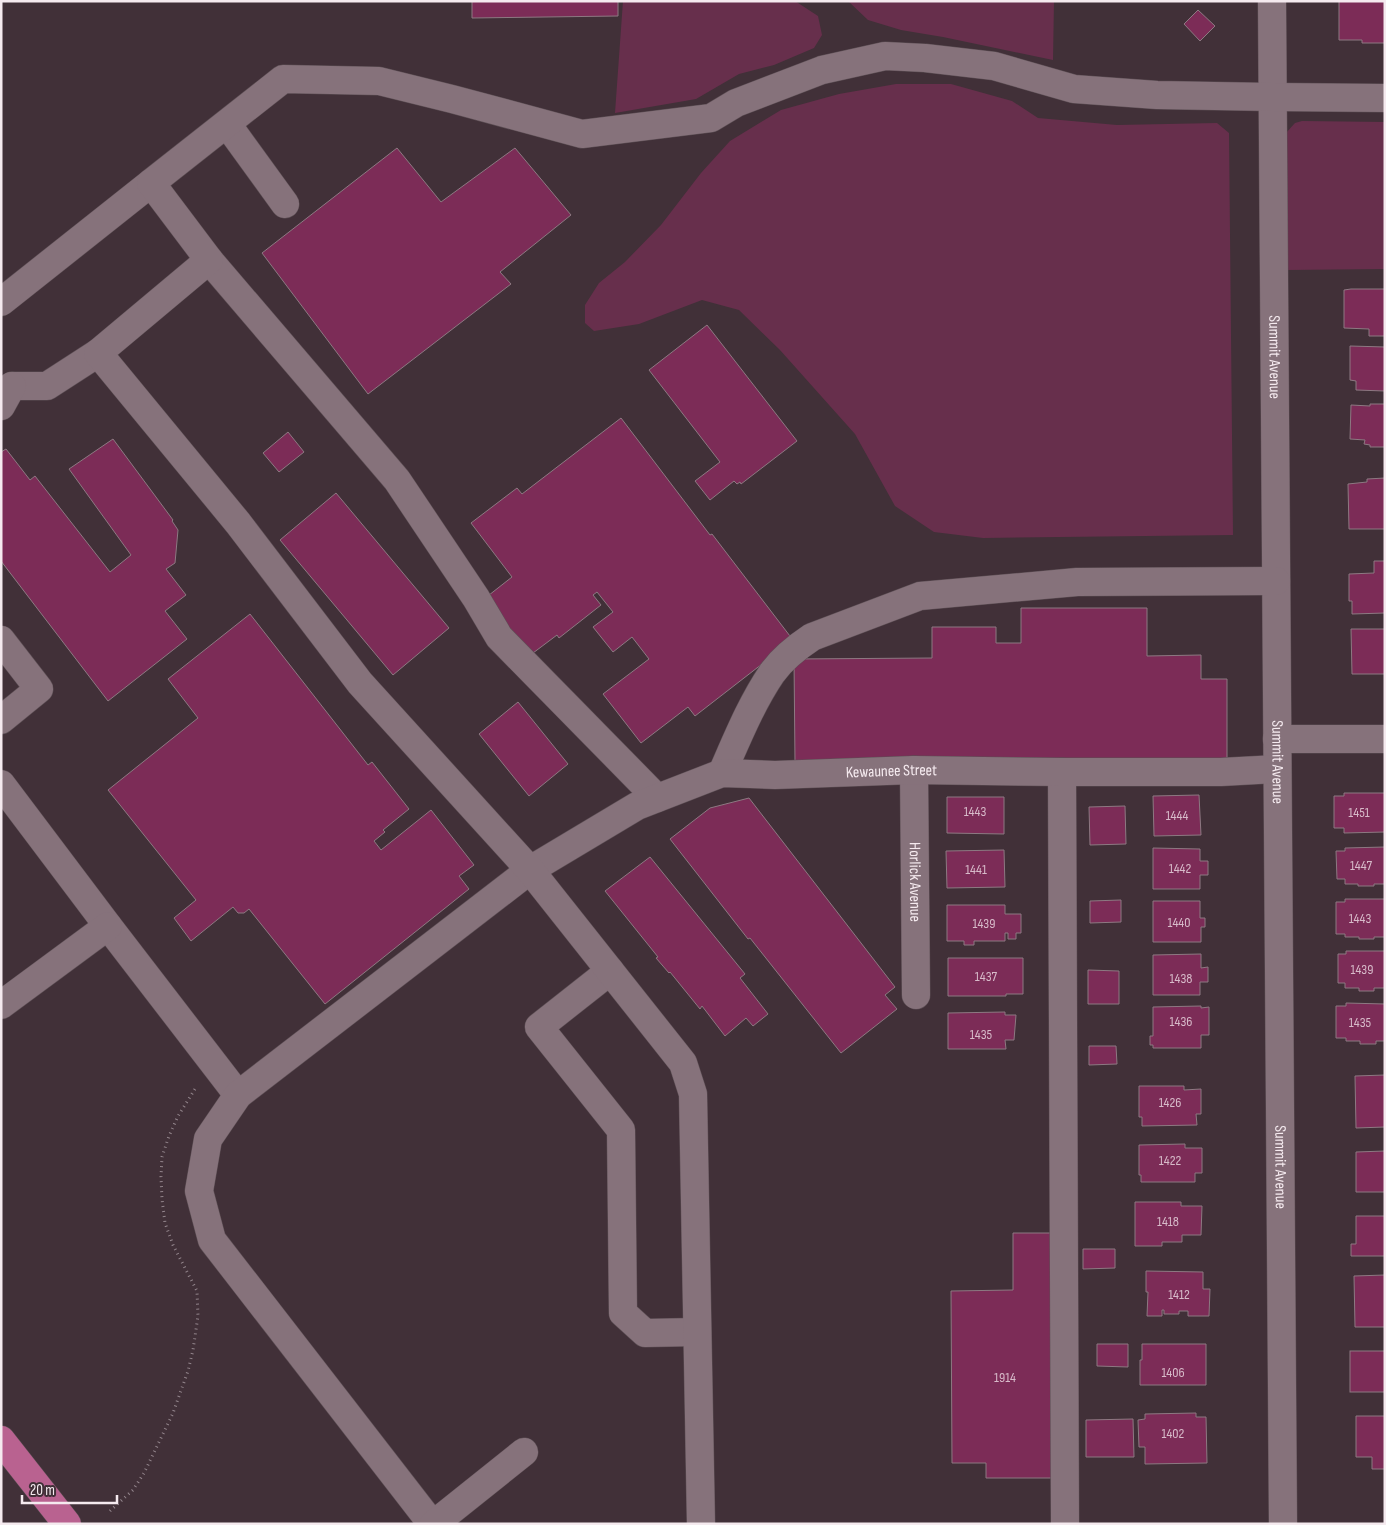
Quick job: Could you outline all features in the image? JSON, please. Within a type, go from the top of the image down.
[{"type":"main road","points":[[1,1440],[67,1524]]},
{"type":"street","name":"Summit Avenue","points":[[1272,1],[1283,1524]]},
{"type":"street","points":[[1,302],[283,80],[379,81],[452,98],[582,134],[710,118],[736,103],[822,70],[885,56],[925,58],[994,66],[1074,89],[1157,95],[1385,98]]},
{"type":"street","points":[[227,124],[285,204]]},
{"type":"street","points":[[151,183],[209,260],[397,480],[476,598],[499,637],[657,798]]},
{"type":"street","points":[[5,388],[47,386],[98,353],[209,260]]},
{"type":"street","points":[[98,353],[238,523],[360,683],[530,870],[683,1063],[693,1094],[701,1524]]},
{"type":"street","points":[[722,773],[752,708],[773,672],[797,647],[812,637],[920,596],[1077,582],[1276,580]]},
{"type":"street","points":[[1,640],[39,689],[1,720]]},
{"type":"street","points":[[1277,739],[1385,739]]},
{"type":"street","name":"Kewaunee Street","points":[[433,1524],[212,1240],[199,1191],[208,1139],[238,1095],[530,870],[637,806],[722,773],[775,775],[914,770],[1221,772],[1277,769]]},
{"type":"street","name":"Horlick Avenue","points":[[914,770],[916,995]]},
{"type":"street","points":[[1062,772],[1065,1524]]},
{"type":"street","points":[[1,784],[238,1095]]},
{"type":"street","points":[[1,1005],[108,926]]},
{"type":"street","points":[[610,971],[539,1027],[621,1130],[623,1313],[645,1333],[697,1332]]},
{"type":"street","points":[[433,1524],[524,1452]]},
{"type":"path","points":[[110,1511],[133,1490],[144,1473],[173,1413],[188,1371],[193,1350],[198,1316],[198,1291],[173,1245],[166,1222],[161,1177],[162,1157],[178,1116]]},
{"type":"shaded area","points":[[623,1],[795,1],[818,16],[822,35],[814,48],[774,65],[739,74],[696,99],[615,113]]},
{"type":"shaded area","points":[[848,1],[1054,1],[1053,60],[901,30],[868,20]]},
{"type":"shaded area","points":[[896,84],[951,84],[1012,101],[1038,118],[1117,125],[1217,123],[1229,133],[1233,535],[983,538],[934,532],[895,506],[855,434],[780,350],[739,310],[702,300],[639,324],[594,331],[585,323],[585,305],[599,283],[625,262],[661,225],[701,173],[730,141],[781,110],[839,94]]},
{"type":"shaded area","points":[[1302,121],[1385,122],[1385,269],[1286,270],[1286,133],[1295,123]]},
{"type":"building","points":[[472,1],[618,1],[618,16],[472,18]]},
{"type":"building","points":[[1339,1],[1385,1],[1385,43],[1339,40]]},
{"type":"building","points":[[1198,10],[1215,26],[1200,41],[1184,24]]},
{"type":"building","points":[[397,148],[441,202],[515,148],[571,215],[500,272],[511,284],[368,394],[262,253]]},
{"type":"building","points":[[1385,289],[1385,336],[1369,336],[1369,329],[1344,328],[1344,290]]},
{"type":"building","points":[[707,325],[797,441],[741,484],[740,482],[737,484],[734,481],[710,500],[695,481],[720,462],[649,370]]},
{"type":"building","points":[[1350,346],[1385,347],[1385,391],[1356,390],[1356,381],[1350,380]]},
{"type":"building","points":[[1370,404],[1385,404],[1385,447],[1370,447],[1370,445],[1364,444],[1365,440],[1350,439],[1351,405],[1370,406]]},
{"type":"building","points":[[621,418],[793,640],[695,716],[688,707],[641,743],[603,694],[649,659],[632,637],[613,652],[593,627],[613,612],[597,592],[593,595],[601,605],[559,638],[557,635],[529,656],[484,599],[512,577],[471,523],[517,488],[522,494]]},
{"type":"building","points":[[288,432],[304,452],[279,472],[263,453]]},
{"type":"building","points":[[113,439],[173,520],[178,530],[175,563],[166,569],[186,595],[165,611],[187,639],[108,701],[1,561],[1,452],[6,449],[30,480],[35,476],[110,572],[131,555],[69,469]]},
{"type":"building","points":[[1385,478],[1385,529],[1349,529],[1348,484],[1367,482],[1367,479]]},
{"type":"building","points":[[336,493],[449,628],[393,675],[280,540]]},
{"type":"building","points":[[1374,561],[1385,561],[1385,613],[1352,614],[1352,601],[1349,601],[1349,574],[1374,573]]},
{"type":"building","points":[[1021,608],[1147,608],[1147,656],[1201,655],[1201,679],[1227,679],[1227,759],[795,762],[794,659],[932,658],[932,627],[996,627],[996,643],[1021,643]]},
{"type":"building","points":[[250,614],[368,765],[372,762],[409,809],[383,830],[385,832],[374,841],[381,850],[431,810],[474,865],[459,876],[469,889],[325,1004],[249,909],[244,913],[238,913],[233,907],[191,941],[174,918],[196,900],[108,790],[198,718],[168,679]]},
{"type":"building","points":[[1351,629],[1385,629],[1385,674],[1352,674]]},
{"type":"building","points":[[518,702],[568,764],[529,796],[479,734]]},
{"type":"building","points":[[1344,793],[1385,793],[1385,832],[1344,833],[1344,828],[1334,828],[1334,796],[1344,796]]},
{"type":"building","points":[[1199,795],[1201,835],[1154,836],[1153,796]]},
{"type":"building","points":[[947,797],[1004,797],[1004,834],[947,833]]},
{"type":"building","points":[[749,798],[895,987],[885,995],[897,1009],[841,1053],[670,839],[710,808]]},
{"type":"building","points":[[1125,806],[1126,844],[1090,845],[1089,807]]},
{"type":"building","points":[[1385,847],[1385,884],[1358,886],[1358,884],[1345,884],[1345,879],[1337,879],[1336,851],[1345,851],[1345,848]]},
{"type":"building","points":[[1153,848],[1200,849],[1200,861],[1208,861],[1208,875],[1200,875],[1200,889],[1153,889]]},
{"type":"building","points":[[1004,850],[1005,887],[947,888],[946,851]]},
{"type":"building","points":[[650,857],[745,974],[740,978],[768,1014],[753,1026],[746,1018],[725,1036],[702,1006],[700,1009],[656,958],[658,957],[605,891]]},
{"type":"building","points":[[1345,899],[1385,899],[1385,937],[1359,939],[1359,937],[1345,937],[1345,934],[1336,934],[1336,902],[1345,902]]},
{"type":"building","points":[[1121,900],[1121,922],[1090,923],[1090,901]]},
{"type":"building","points":[[1153,901],[1200,901],[1200,918],[1205,918],[1205,927],[1201,927],[1201,942],[1153,942]]},
{"type":"building","points":[[947,905],[1005,905],[1005,914],[1021,914],[1021,933],[1016,933],[1016,939],[1008,939],[1008,933],[1005,933],[1005,941],[974,941],[974,945],[964,945],[964,941],[947,941]]},
{"type":"building","points":[[1346,951],[1385,951],[1385,988],[1374,988],[1374,991],[1359,991],[1359,988],[1345,988],[1345,983],[1338,983],[1338,954],[1346,954]]},
{"type":"building","points":[[1201,954],[1201,968],[1208,967],[1208,982],[1200,982],[1200,995],[1153,995],[1153,955]]},
{"type":"building","points":[[948,958],[1023,958],[1023,994],[1006,994],[1006,996],[948,996]]},
{"type":"building","points":[[1088,970],[1119,971],[1119,1004],[1088,1004]]},
{"type":"building","points":[[1346,1003],[1385,1004],[1385,1041],[1376,1041],[1376,1044],[1360,1044],[1360,1041],[1346,1041],[1346,1038],[1336,1038],[1336,1006],[1346,1006]]},
{"type":"building","points":[[1201,1006],[1201,1008],[1209,1007],[1209,1035],[1201,1035],[1201,1048],[1153,1048],[1153,1045],[1150,1045],[1150,1036],[1153,1036],[1153,1007]]},
{"type":"building","points":[[1005,1012],[1005,1015],[1016,1015],[1014,1040],[1005,1040],[1006,1049],[948,1049],[948,1013]]},
{"type":"building","points":[[1089,1046],[1116,1046],[1117,1064],[1089,1065]]},
{"type":"building","points":[[1385,1075],[1385,1127],[1356,1128],[1355,1076]]},
{"type":"building","points":[[1139,1086],[1184,1086],[1184,1090],[1201,1089],[1201,1114],[1196,1114],[1197,1125],[1142,1126],[1142,1117],[1139,1117]]},
{"type":"building","points":[[1185,1144],[1185,1148],[1202,1148],[1202,1173],[1195,1173],[1195,1182],[1141,1182],[1141,1175],[1139,1175],[1139,1145]]},
{"type":"building","points":[[1385,1151],[1385,1192],[1356,1192],[1356,1152]]},
{"type":"building","points":[[1135,1202],[1181,1202],[1181,1206],[1202,1206],[1201,1235],[1182,1235],[1182,1242],[1162,1242],[1162,1246],[1135,1246]]},
{"type":"building","points":[[1356,1216],[1385,1216],[1385,1256],[1351,1256],[1351,1244],[1356,1244]]},
{"type":"building","points":[[1013,1233],[1058,1233],[1059,1478],[986,1478],[986,1463],[952,1463],[951,1291],[1013,1290]]},
{"type":"building","points":[[1083,1249],[1115,1249],[1115,1268],[1083,1269]]},
{"type":"building","points":[[1146,1271],[1203,1272],[1203,1289],[1210,1289],[1209,1316],[1188,1316],[1188,1311],[1179,1311],[1179,1314],[1164,1314],[1164,1310],[1162,1310],[1162,1316],[1147,1316],[1148,1292],[1146,1292]]},
{"type":"building","points":[[1385,1275],[1385,1327],[1355,1327],[1354,1276]]},
{"type":"building","points":[[1097,1344],[1128,1344],[1128,1367],[1097,1366]]},
{"type":"building","points":[[1142,1344],[1206,1344],[1206,1385],[1140,1385]]},
{"type":"building","points":[[1350,1351],[1385,1351],[1385,1392],[1350,1392]]},
{"type":"building","points":[[1196,1413],[1196,1417],[1206,1417],[1207,1463],[1145,1464],[1145,1447],[1139,1447],[1138,1420],[1145,1419],[1145,1414]]},
{"type":"building","points":[[1356,1416],[1385,1416],[1385,1469],[1372,1469],[1372,1457],[1356,1457]]},
{"type":"building","points":[[1133,1419],[1134,1457],[1086,1457],[1086,1420]]}]
